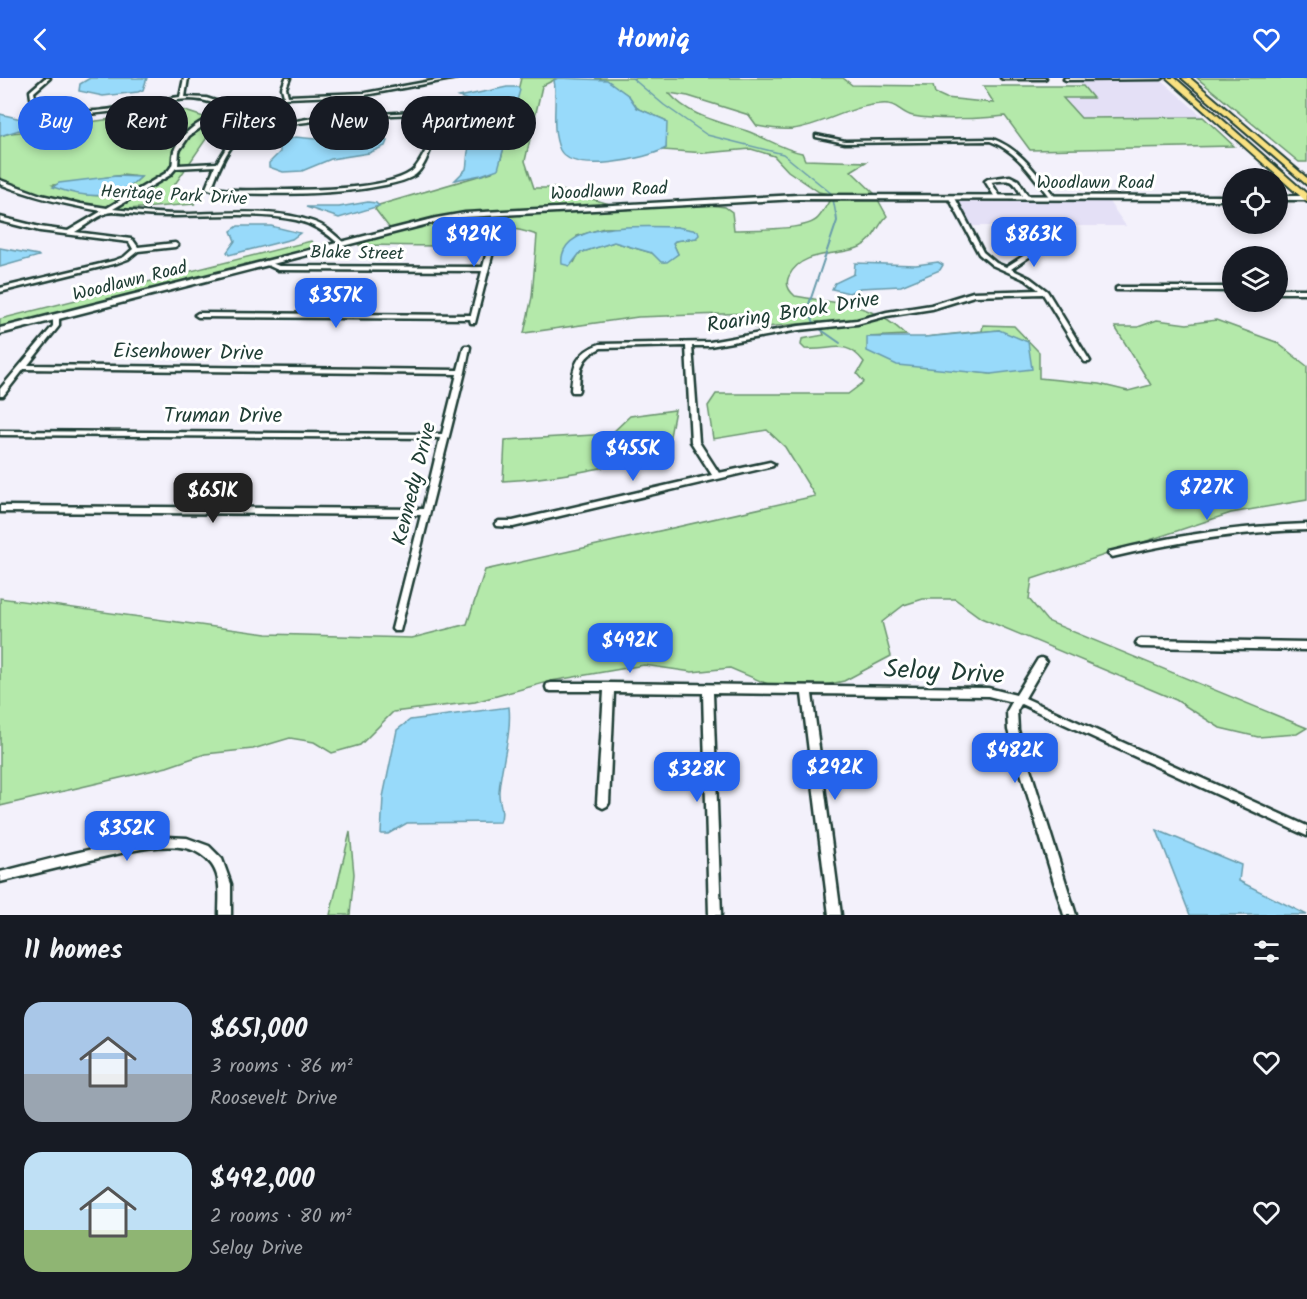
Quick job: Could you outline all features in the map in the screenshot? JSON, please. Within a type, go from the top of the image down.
[{"type":"highway","points":[[1172,78],[1306,199]]},
{"type":"highway","points":[[1186,78],[1307,182]]},
{"type":"highway","points":[[1218,118],[1234,123],[1288,166]]},
{"type":"street","points":[[48,78],[32,92],[33,98],[57,109],[105,110]]},
{"type":"street","points":[[183,96],[186,78]]},
{"type":"street","points":[[286,96],[284,88],[288,78]]},
{"type":"street","points":[[297,97],[365,94],[455,78]]},
{"type":"street","points":[[1003,78],[1044,78]]},
{"type":"street","points":[[1066,78],[1161,78]]},
{"type":"street","points":[[430,112],[437,114],[440,120],[417,171],[389,181],[317,190],[220,191],[209,188],[221,162],[238,137],[269,126],[313,119],[430,112]]},
{"type":"street","points":[[176,165],[177,151],[187,135],[200,126]]},
{"type":"street","points":[[818,136],[827,140],[845,142],[975,138],[997,141],[1025,162],[1053,198]]},
{"type":"street","points":[[69,233],[130,197],[176,165],[221,162]]},
{"type":"street","points":[[998,198],[988,181],[991,179],[1016,181],[1026,198]]},
{"type":"street","name":"Heritage Park Drive","points":[[0,182],[48,199],[111,209],[173,215],[267,216],[298,219],[312,223],[342,244]]},
{"type":"street","name":"Woodlawn Road","points":[[0,331],[465,215],[798,197],[1222,198]]},
{"type":"street","points":[[952,198],[981,253],[994,264],[1028,279],[1045,292],[1087,361]]},
{"type":"street","points":[[1288,198],[1306,199]]},
{"type":"street","points":[[76,234],[111,209]]},
{"type":"street","points":[[0,219],[69,233],[131,241],[136,249]]},
{"type":"street","points":[[198,315],[474,320],[497,224]]},
{"type":"street","points":[[0,290],[115,262],[126,258],[136,249],[175,245]]},
{"type":"street","points":[[1006,269],[1030,254]]},
{"type":"street","name":"Blake Street","points":[[266,263],[278,268],[486,269]]},
{"type":"street","points":[[1118,288],[1222,289]]},
{"type":"street","points":[[1288,291],[1307,291]]},
{"type":"street","name":"Roaring Brook Drive","points":[[575,390],[578,361],[592,349],[620,345],[710,344],[799,328],[857,322],[887,314],[932,307],[973,294],[1045,292]]},
{"type":"street","points":[[0,394],[56,327],[56,317]]},
{"type":"street","name":"Kennedy Drive","points":[[397,629],[467,346]]},
{"type":"street","points":[[689,346],[695,442],[717,475]]},
{"type":"street","name":"Eisenhower Drive","points":[[23,367],[461,372]]},
{"type":"street","name":"Truman Drive","points":[[0,433],[445,436]]},
{"type":"street","points":[[499,524],[513,524],[770,464]]},
{"type":"street","points":[[0,509],[426,512]]},
{"type":"street","points":[[1112,554],[1218,532],[1269,527],[1307,527]]},
{"type":"street","points":[[1141,643],[1307,646]]},
{"type":"street","points":[[1041,662],[1012,711],[1013,730],[1070,915]]},
{"type":"street","name":"Seloy Drive","points":[[551,687],[988,692],[1018,699],[1307,831]]},
{"type":"street","points":[[603,803],[609,687]]},
{"type":"street","points":[[708,690],[715,915]]},
{"type":"street","points":[[807,691],[835,915]]},
{"type":"street","points":[[0,877],[153,841],[179,841],[199,846],[215,859],[223,873],[227,896],[225,915]]},
{"type":"shaded area","points":[[1077,79],[1160,79],[1203,117],[1081,118],[1063,98],[1092,97]]},
{"type":"shaded area","points":[[956,199],[1107,199],[1126,226],[969,226]]},
{"type":"green space","points":[[521,78],[558,78],[542,86],[536,112],[536,96],[517,96]]},
{"type":"green space","points":[[595,78],[843,78],[852,85],[933,86],[935,93],[946,98],[994,103],[983,86],[1083,86],[1093,98],[1063,98],[1081,118],[1203,117],[1234,146],[1030,150],[1005,116],[959,119],[922,117],[909,115],[895,106],[886,104],[858,108],[804,127],[775,129],[757,126],[749,115],[688,96],[669,93],[695,113],[802,153],[805,160],[866,162],[851,171],[876,195],[833,195],[819,192],[788,171],[774,156],[751,149],[706,153],[662,150],[666,148],[665,120],[637,108],[629,96],[607,81]]},
{"type":"green space","points":[[1197,78],[1307,78],[1307,162],[1299,162]]},
{"type":"green space","points":[[188,112],[200,116],[200,148],[173,187],[184,199],[195,204],[113,210],[49,199],[0,181],[0,136],[18,133],[18,150],[93,150],[93,121],[105,120],[105,150],[188,150]],"holes":[[[123,175],[141,177],[131,186],[110,195],[99,196],[76,193],[53,185]]]},
{"type":"green space","points":[[503,150],[527,150],[525,161],[534,188],[554,188],[613,205],[465,213],[391,230],[375,209],[379,205],[492,172],[501,159]]},
{"type":"green space","points":[[831,198],[877,198],[887,216],[872,237],[860,247],[802,261],[789,276],[788,287],[795,296],[867,310],[893,324],[906,335],[868,337],[965,371],[991,374],[999,330],[925,337],[982,331],[983,325],[1014,326],[1039,352],[1039,378],[1099,384],[1128,391],[1151,385],[1115,327],[1138,327],[1157,320],[1187,324],[1216,320],[1276,342],[1307,366],[1307,500],[1231,513],[1032,579],[1029,599],[1047,621],[1307,728],[1297,734],[1258,737],[1220,728],[1176,700],[981,618],[955,599],[923,599],[904,605],[882,622],[891,656],[844,681],[811,688],[777,688],[730,668],[692,672],[644,665],[551,681],[475,702],[393,712],[360,745],[332,753],[314,742],[290,738],[253,749],[205,754],[167,767],[0,806],[0,598],[267,634],[412,638],[467,624],[485,570],[815,496],[785,447],[767,430],[713,439],[708,406],[716,394],[848,394],[864,382],[857,374],[864,362],[857,354],[844,348],[805,349],[801,345],[802,339],[824,335],[819,322],[755,328],[751,313],[638,317],[524,333],[532,297],[537,235],[527,232],[482,226],[459,226],[449,227],[443,242],[437,246],[358,245],[393,232],[466,216],[695,203],[725,207],[732,212],[734,230],[791,227],[812,222],[818,218]],"holes":[[[677,227],[696,238],[675,241],[673,243],[678,254],[664,262],[652,253],[614,242],[579,253],[574,263],[577,236],[604,228]]]},
{"type":"green space","points":[[311,241],[319,248],[0,328],[0,319]]},
{"type":"green space","points":[[675,410],[667,452],[586,471],[503,481],[505,440],[611,434],[630,416]]},
{"type":"green space","points":[[350,832],[354,874],[350,915],[330,915]]},
{"type":"water","points":[[90,78],[147,78],[143,90],[103,96],[79,91],[80,84]]},
{"type":"water","points":[[558,78],[607,80],[629,96],[637,108],[665,120],[667,123],[666,148],[628,160],[611,162],[579,162],[568,158],[560,150],[555,133],[554,80]]},
{"type":"water","points":[[507,87],[518,87],[520,90],[518,96],[464,96]]},
{"type":"water","points":[[0,114],[18,118],[18,130],[0,136]]},
{"type":"water","points":[[297,137],[309,138],[309,150],[376,150],[331,159],[302,171],[283,172],[269,167],[269,163],[280,150],[297,150]]},
{"type":"water","points":[[503,150],[498,169],[455,180],[466,169],[468,151]]},
{"type":"water","points":[[116,176],[141,177],[121,191],[99,196],[76,194],[53,187],[59,183]]},
{"type":"water","points":[[368,202],[379,206],[339,218],[306,207],[339,207]]},
{"type":"water","points":[[238,226],[271,226],[300,233],[292,239],[229,255],[227,252],[235,241],[231,231]]},
{"type":"water","points":[[627,227],[677,227],[698,231],[699,235],[696,238],[675,241],[673,243],[678,254],[667,262],[661,262],[652,253],[614,242],[580,253],[570,266],[562,264],[564,249],[574,239],[589,233]]},
{"type":"water","points":[[0,248],[38,255],[39,256],[0,267]]},
{"type":"water","points":[[938,262],[943,265],[940,270],[901,286],[860,288],[849,293],[832,289],[835,283],[854,274],[855,263],[916,265]]},
{"type":"water","points":[[999,330],[1028,342],[1032,369],[991,374],[897,365],[867,351],[867,337],[925,337]]},
{"type":"water","points":[[509,707],[508,738],[499,791],[502,814],[500,822],[407,823],[388,834],[381,834],[383,797],[397,730],[410,720]]},
{"type":"water","points":[[1157,830],[1241,865],[1239,881],[1307,915],[1190,915]]},
{"type":"waterway","points":[[632,78],[664,105],[707,135],[783,154],[832,194]]},
{"type":"waterway","points":[[833,199],[836,215]]},
{"type":"waterway","points":[[814,323],[808,307],[837,221],[836,213]]},
{"type":"waterway","points":[[820,329],[840,343]]}]
